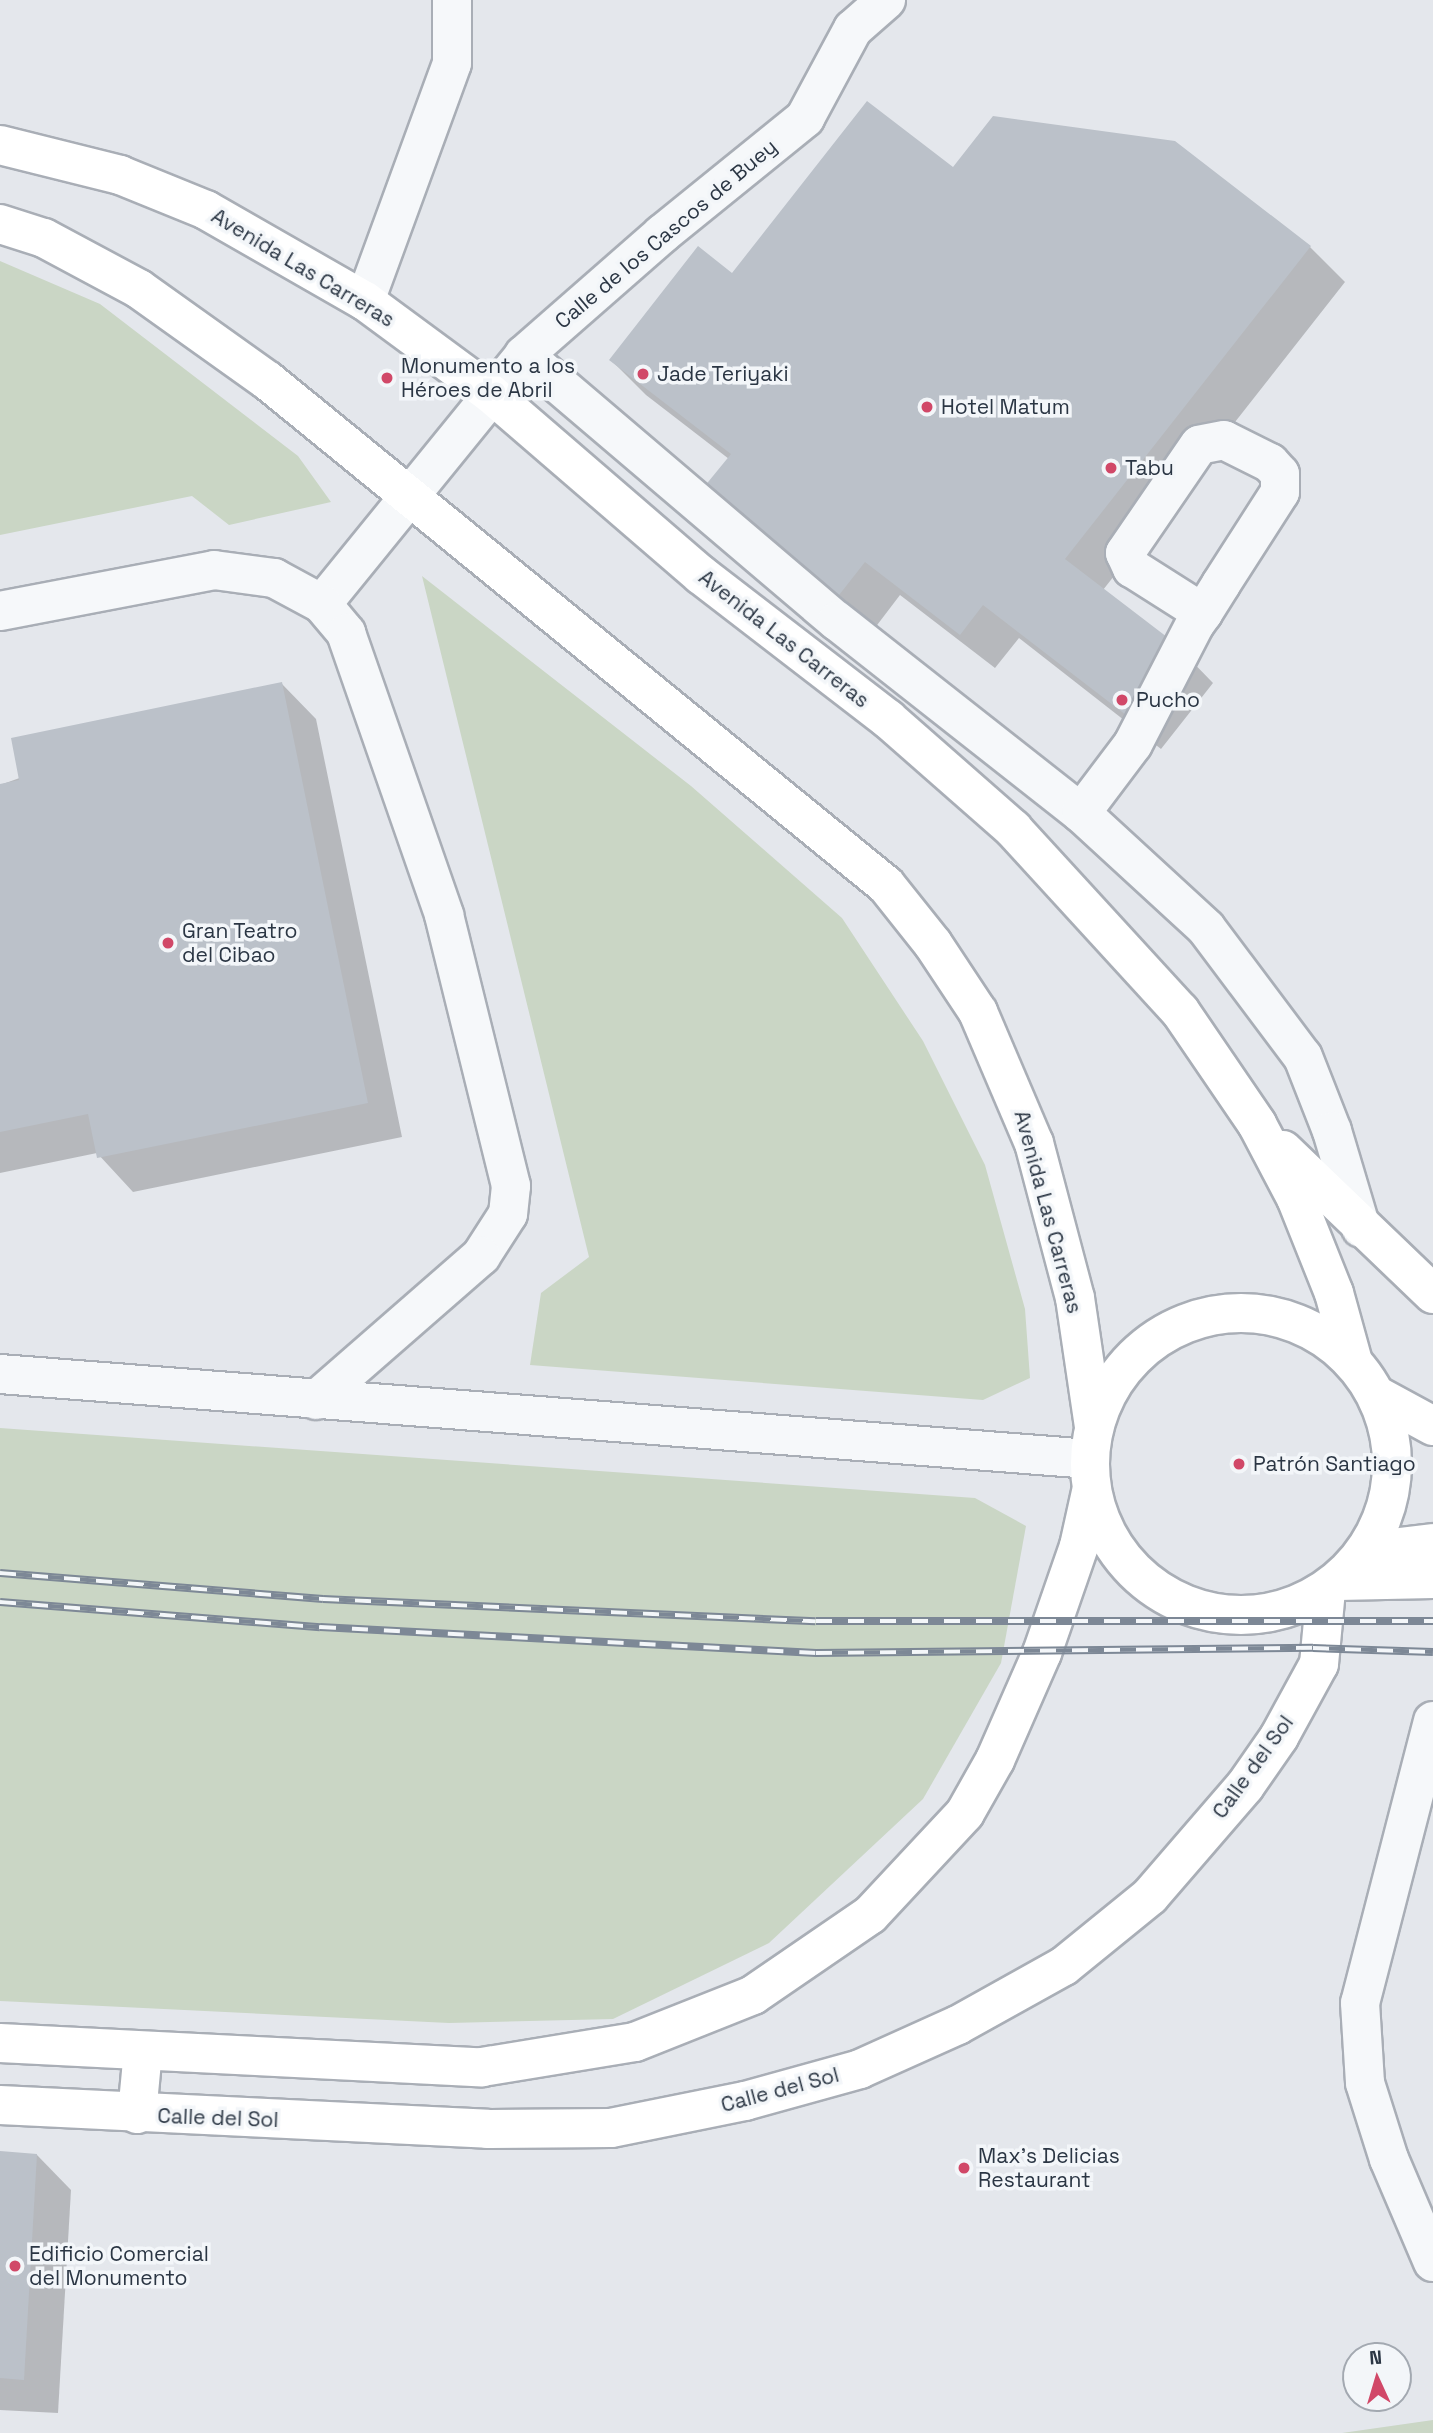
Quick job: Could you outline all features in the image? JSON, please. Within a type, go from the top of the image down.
[{"type":"main road","name":"Avenida Las Carreras","points":[[0,145],[120,175],[206,210],[365,301],[490,393],[701,575],[888,719],[1013,829],[1180,1011],[1257,1124],[1296,1198],[1329,1281],[1353,1362]]},
{"type":"main road","name":"Avenida Las Carreras","points":[[0,224],[44,238],[139,289],[268,381],[886,885],[933,944],[978,1012],[1034,1143],[1075,1298],[1091,1459]]},
{"type":"main road","points":[[1257,1124],[1433,1294]]},
{"type":"main road","points":[[0,2043],[482,2067],[635,2042],[753,1995],[870,1915],[965,1813],[995,1760],[1042,1653],[1079,1546],[1091,1459],[1112,1384],[1143,1349],[1182,1325],[1227,1314],[1273,1317],[1317,1334],[1353,1362],[1376,1395],[1390,1434],[1392,1475],[1384,1514],[1366,1550],[1332,1585]]},
{"type":"main road","points":[[1376,1395],[1433,1426]]},
{"type":"main road","points":[[1091,1459],[1101,1524],[1123,1560],[1154,1588],[1191,1607],[1232,1616],[1273,1612],[1332,1585],[1433,1579]]},
{"type":"main road","points":[[1366,1550],[1433,1543]]},
{"type":"main road","name":"Calle del Sol","points":[[0,2105],[137,2114],[487,2129],[611,2129],[746,2101],[860,2069],[958,2025],[1063,1966],[1150,1896],[1245,1786],[1279,1737],[1319,1664],[1332,1585]]},
{"type":"main road","points":[[137,2114],[143,2051]]},
{"type":"street","points":[[365,301],[453,63],[452,0]]},
{"type":"street","name":"Calle de los Cascos de Buey","points":[[322,604],[411,498],[490,393],[524,355],[662,234],[805,118],[853,29],[886,0]]},
{"type":"street","points":[[524,355],[837,621],[1081,813],[1206,928],[1287,1032],[1303,1057],[1332,1131],[1361,1227]]},
{"type":"street","points":[[1081,813],[1133,744],[1203,612],[1280,492],[1280,474],[1270,463],[1224,440],[1199,445],[1125,553],[1132,568],[1203,612]]},
{"type":"street","points":[[0,611],[214,570],[274,578],[322,604],[346,633],[444,915],[511,1186],[508,1214],[481,1256],[316,1400]]},
{"type":"street","points":[[0,1374],[1091,1459]]},
{"type":"street","points":[[1433,1721],[1360,2003],[1365,2083],[1389,2159],[1433,2263]]},
{"type":"green space","points":[[0,261],[100,304],[298,456],[331,502],[229,525],[192,496],[0,535]]},
{"type":"green space","points":[[422,576],[691,786],[842,918],[923,1041],[985,1165],[1025,1309],[1030,1378],[983,1400],[530,1365],[541,1293],[589,1257]]},
{"type":"green space","points":[[0,1428],[975,1498],[1026,1526],[1001,1663],[923,1799],[769,1943],[613,2019],[449,2023],[0,2001]]},
{"type":"green space","points":[[1433,2420],[1433,2433],[1342,2433]]},
{"type":"building","name":"Hotel Matum","points":[[867,101],[953,167],[993,116],[1175,141],[1311,246],[1065,559],[1180,647],[1126,715],[983,605],[960,635],[865,562],[832,604],[695,498],[731,454],[609,360],[698,246],[732,273]]},
{"type":"building","name":"Gran Teatro del Cibao","points":[[282,682],[368,1103],[97,1158],[88,1114],[0,1132],[0,784],[19,780],[11,738]]},
{"type":"building","name":"Edificio Comercial del Monumento","points":[[0,2151],[37,2154],[24,2380],[0,2378]]},
{"type":"railway","points":[[0,1573],[323,1599],[816,1621],[1433,1621]]},
{"type":"railway","points":[[0,1602],[320,1627],[816,1653],[1313,1648],[1433,1652]]},
{"type":"place","name":"Jade Teriyaki","points":[[643,374]]},
{"type":"place","name":"Monumento a los Héroes de Abril","points":[[387,378]]},
{"type":"place","name":"Hotel Matum","points":[[927,407]]},
{"type":"place","name":"Tabu","points":[[1111,468]]},
{"type":"place","name":"Pucho","points":[[1122,700]]},
{"type":"place","name":"Gran Teatro del Cibao","points":[[168,943]]},
{"type":"place","name":"Patrón Santiago","points":[[1239,1464]]},
{"type":"place","name":"Max's Delicias Restaurant","points":[[964,2168]]},
{"type":"place","name":"Edificio Comercial del Monumento","points":[[15,2266]]}]
